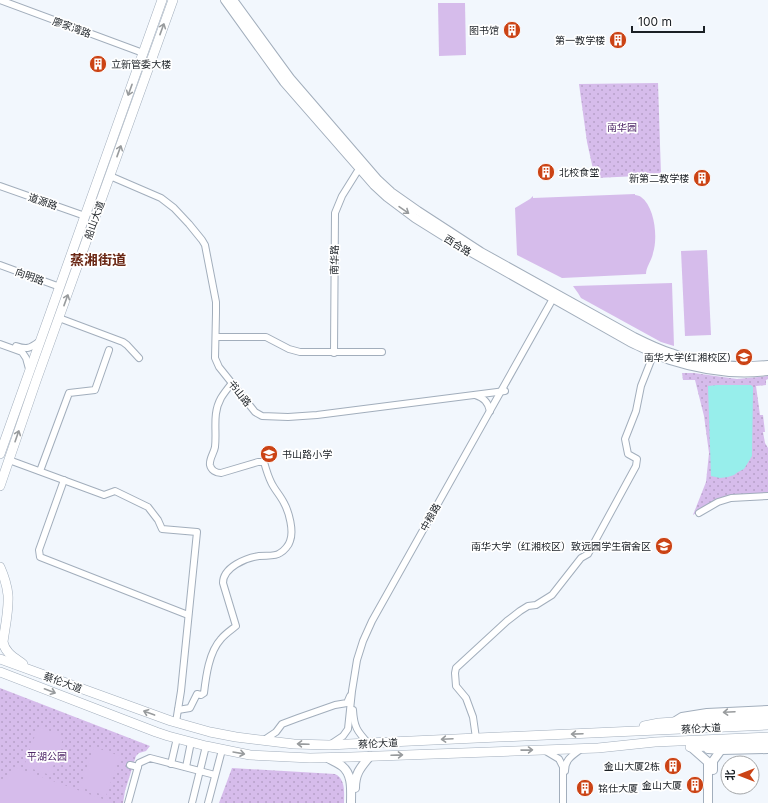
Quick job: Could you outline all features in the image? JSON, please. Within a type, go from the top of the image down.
[{"type":"highway","name":"船山大道","points":[[0,454],[162,0]]},
{"type":"highway","name":"船山大道","points":[[0,486],[173,0]]},
{"type":"highway","points":[[0,567],[8,594],[3,642],[4,647],[6,652],[23,664]]},
{"type":"highway","points":[[0,579],[4,592],[4,605],[0,634]]},
{"type":"highway","points":[[0,654],[47,676]]},
{"type":"highway","name":"蔡伦大道","points":[[0,659],[176,722],[210,732],[294,744],[368,744],[768,725]]},
{"type":"highway","name":"蔡伦大道","points":[[0,672],[156,732],[222,750],[250,754],[328,758],[598,748],[655,742],[768,737]]},
{"type":"highway","name":"蔡伦大道","points":[[0,676],[27,682]]},
{"type":"highway","points":[[0,680],[11,678]]},
{"type":"highway","points":[[616,732],[659,723],[768,717]]},
{"type":"highway","points":[[598,748],[725,748],[768,743]]},
{"type":"main road","name":"西合路","points":[[225,0],[284,82],[374,185],[415,218],[455,243],[556,297],[671,354],[693,360],[723,365],[768,365]]},
{"type":"main road","name":"西合路","points":[[233,0],[290,78],[373,174],[392,192],[418,211],[481,252],[630,342],[654,353],[679,363],[704,369],[744,373],[768,371]]},
{"type":"main road","points":[[674,722],[682,717],[707,713],[768,710]]},
{"type":"main road","points":[[691,747],[708,762],[708,803]]},
{"type":"main road","points":[[713,803],[713,761],[725,748],[768,749]]},
{"type":"main road","points":[[355,803],[355,781],[362,765],[370,756]]},
{"type":"main road","points":[[328,758],[342,766],[348,772],[351,781],[350,803]]},
{"type":"street","name":"廖家湾路","points":[[0,0],[143,53]]},
{"type":"street","name":"南华路","points":[[334,353],[335,213],[342,196],[357,172]]},
{"type":"street","name":"书山路","points":[[110,176],[161,198],[179,213],[202,240],[205,245],[215,295],[215,358],[232,383],[258,415],[288,418],[503,391]]},
{"type":"street","name":"道源路","points":[[0,186],[84,218]]},
{"type":"street","name":"道源路","points":[[0,190],[84,218]]},
{"type":"street","name":"向明路","points":[[0,265],[60,287]]},
{"type":"street","name":"中粮路","points":[[368,744],[356,729],[353,722],[355,690],[360,661],[366,641],[374,622],[556,297]]},
{"type":"street","points":[[59,318],[123,342],[139,358]]},
{"type":"street","points":[[216,337],[266,337],[289,349],[300,352],[382,352]]},
{"type":"street","points":[[0,340],[23,348],[30,348],[40,341]]},
{"type":"street","points":[[0,344],[22,352],[26,358],[30,371]]},
{"type":"street","points":[[40,471],[69,393],[95,390],[109,350]]},
{"type":"street","points":[[476,738],[472,717],[466,698],[456,686],[454,673],[456,668],[520,611],[528,606],[536,605],[552,595],[581,558],[588,554],[636,466],[637,459],[628,454],[625,439],[636,411],[641,386],[654,353]]},
{"type":"street","points":[[178,710],[190,708],[196,694],[201,695],[204,693],[207,668],[215,648],[221,639],[236,626],[223,583],[225,575],[236,564],[258,556],[275,555],[281,553],[290,541],[291,531],[289,517],[284,502],[272,484],[264,462],[258,462],[221,473],[213,471],[210,466],[210,461],[215,446],[216,413],[221,398],[232,383]]},
{"type":"street","name":"中粮路","points":[[329,745],[343,736],[348,729],[357,660],[363,641],[372,621],[490,411],[503,391]]},
{"type":"street","points":[[474,395],[486,401],[490,411]]},
{"type":"street","points":[[9,460],[104,495],[116,491],[148,507],[158,520],[162,529],[197,532],[181,691],[176,722]]},
{"type":"street","points":[[64,480],[39,550],[40,557],[188,615]]},
{"type":"street","points":[[699,513],[724,500],[768,496]]},
{"type":"street","points":[[262,740],[276,732],[282,724],[335,705],[347,703],[352,690]]},
{"type":"street","points":[[171,764],[177,738]]},
{"type":"street","points":[[186,767],[191,742]]},
{"type":"street","points":[[192,803],[206,746]]},
{"type":"street","points":[[564,803],[565,768],[568,759],[582,748]]},
{"type":"street","points":[[208,803],[222,750]]},
{"type":"street","points":[[542,750],[559,759],[563,767],[564,803]]},
{"type":"street","points":[[128,803],[139,763],[150,758],[215,775]]},
{"type":"street","points":[[130,765],[138,767]]},
{"type":"green space","points":[[438,3],[465,3],[466,55],[439,56]]},
{"type":"green space","name":"南华园","points":[[658,83],[661,175],[595,178],[587,142],[579,84]]},
{"type":"green space","points":[[635,194],[646,202],[654,223],[654,247],[646,274],[562,278],[517,255],[515,208],[533,196],[533,198]]},
{"type":"green space","points":[[707,250],[711,335],[685,336],[681,251]]},
{"type":"green space","points":[[672,283],[674,346],[661,342],[581,298],[573,286]]},
{"type":"green space","points":[[682,373],[694,373],[737,379],[768,376],[766,385],[756,386],[760,415],[763,415],[765,432],[763,432],[765,443],[768,448],[768,495],[717,500],[693,515],[706,482],[709,453],[704,416],[695,380],[683,380]]},
{"type":"green space","name":"平湖公园","points":[[0,688],[150,746],[146,751],[139,753],[136,756],[125,791],[123,803],[0,803]]},
{"type":"green space","points":[[38,727],[64,736],[50,775],[24,766]]},
{"type":"green space","points":[[94,747],[120,756],[106,796],[80,787]]},
{"type":"green space","points":[[14,767],[111,803],[0,803],[0,781],[12,773]]},
{"type":"green space","points":[[232,768],[335,774],[339,776],[343,783],[344,803],[219,803]]},
{"type":"water","points":[[751,385],[753,387],[752,456],[744,469],[734,475],[720,478],[711,476],[708,386]]},
{"type":"place","name":"图书馆","points":[[512,30]]},
{"type":"place","name":"第一教学楼","points":[[618,40]]},
{"type":"place","name":"立新管委大楼","points":[[98,64]]},
{"type":"place","name":"北校食堂","points":[[546,172]]},
{"type":"place","name":"新第二教学楼","points":[[702,178]]},
{"type":"place","name":"南华大学(红湘校区)","points":[[744,357]]},
{"type":"place","name":"书山路小学","points":[[269,454]]},
{"type":"place","name":"南华大学（红湘校区）致远园学生宿舍区","points":[[664,546]]},
{"type":"place","name":"金山大厦2栋","points":[[673,766]]},
{"type":"place","name":"金山大厦","points":[[695,785]]},
{"type":"place","name":"铭仕大厦","points":[[585,788]]},
{"type":"district","name":"蒸湘街道","points":[[98,259]]}]
